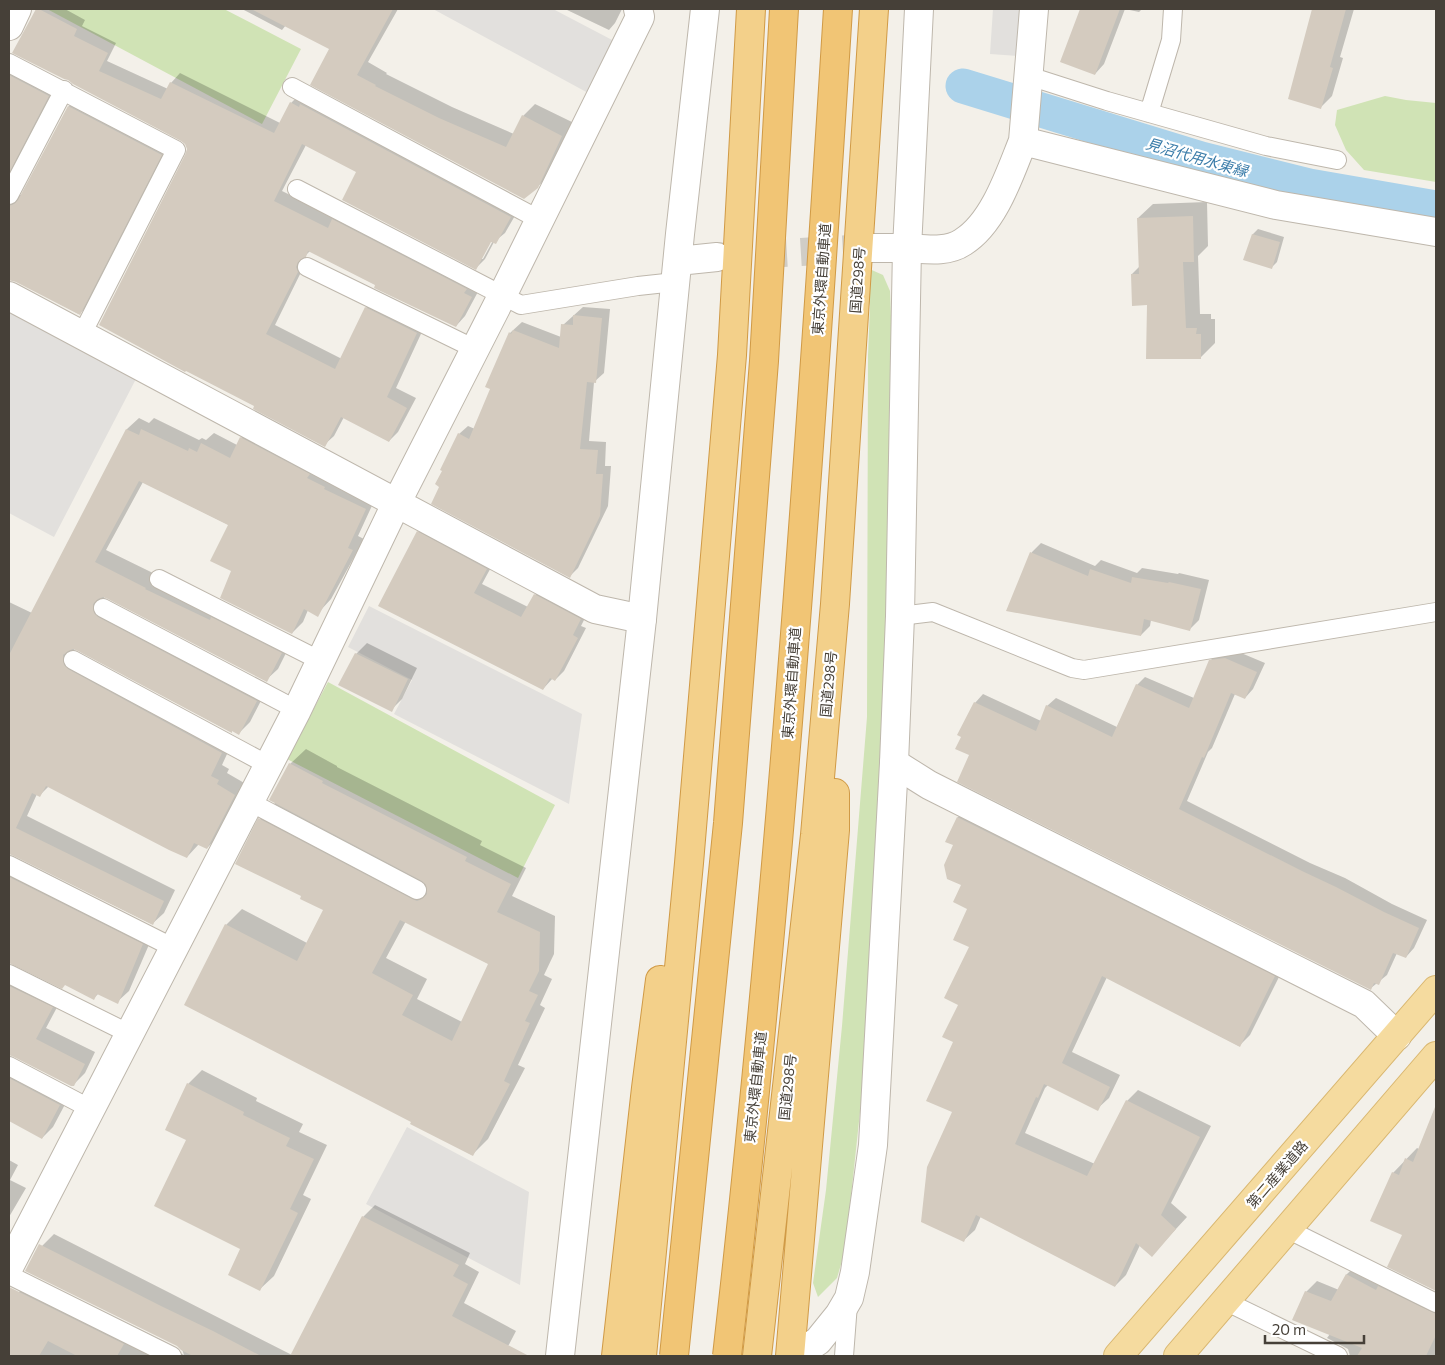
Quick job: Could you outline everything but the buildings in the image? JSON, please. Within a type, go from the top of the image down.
[{"type":"highway","points":[[642,1356],[687,882],[732,355],[751,9]]},
{"type":"highway","points":[[674,1356],[728,823],[764,361],[784,9]]},
{"type":"highway","name":"東京外環自動車道","points":[[727,1356],[780,830],[816,371],[838,9]]},
{"type":"highway","name":"国道298号","points":[[757,1356],[815,835],[835,604],[874,9]]},
{"type":"highway","points":[[616,1356],[646,1088],[710,597]]},
{"type":"highway","points":[[790,1356],[835,830],[835,604]]},
{"type":"main road","name":"第二産業道路","points":[[1118,1356],[1436,990]]},
{"type":"main road","points":[[1182,1354],[1225,1301],[1436,1056]]},
{"type":"street","points":[[9,26],[17,9]]},
{"type":"street","points":[[9,1267],[297,710],[396,504],[640,18],[638,9]]},
{"type":"street","points":[[560,1356],[642,619],[704,9]]},
{"type":"street","points":[[795,1356],[818,1341],[839,1315],[849,1298],[855,1272],[873,1145],[894,763],[900,616],[907,248],[919,9]]},
{"type":"street","points":[[865,248],[940,250],[963,243],[985,221],[1002,192],[1024,140],[1034,9]]},
{"type":"street","points":[[1024,140],[1276,204],[1436,232]]},
{"type":"street","points":[[676,272],[717,257]]},
{"type":"street","points":[[9,296],[595,609],[642,619]]},
{"type":"street","points":[[894,763],[929,785],[1364,1004],[1397,1036]]},
{"type":"lane","points":[[1149,113],[1171,40],[1173,9]]},
{"type":"lane","points":[[9,63],[176,150],[82,336]]},
{"type":"lane","points":[[1029,76],[1266,146],[1337,160]]},
{"type":"lane","points":[[292,88],[540,220]]},
{"type":"lane","points":[[9,195],[64,90]]},
{"type":"lane","points":[[297,189],[521,305],[638,286],[676,272]]},
{"type":"lane","points":[[307,267],[475,349]]},
{"type":"lane","points":[[159,579],[321,661]]},
{"type":"lane","points":[[103,608],[297,710]]},
{"type":"lane","points":[[900,616],[933,612],[1072,668],[1084,670],[1436,612]]},
{"type":"lane","points":[[73,660],[268,765]]},
{"type":"lane","points":[[250,802],[417,890]]},
{"type":"lane","points":[[9,865],[174,948]]},
{"type":"lane","points":[[9,974],[130,1034]]},
{"type":"lane","points":[[9,1066],[91,1109]]},
{"type":"lane","points":[[1288,1229],[1436,1303]]},
{"type":"lane","points":[[9,1275],[172,1356]]},
{"type":"lane","points":[[844,1356],[849,1298]]},
{"type":"lane","points":[[1225,1301],[1338,1356]]},
{"type":"green space","points":[[47,9],[224,9],[301,49],[262,124]]},
{"type":"green space","points":[[1385,96],[1436,103],[1436,182],[1364,170],[1346,150],[1335,125],[1337,110]]},
{"type":"green space","points":[[865,267],[883,275],[890,291],[892,342],[886,690],[864,1074],[850,1206],[844,1254],[837,1278],[818,1297],[813,1283],[826,1190],[842,1026],[867,717],[868,355],[870,306],[865,284]]},
{"type":"green space","points":[[328,682],[555,805],[518,878],[287,759]]},
{"type":"shaded area","points":[[433,9],[553,9],[616,42],[590,94]]},
{"type":"shaded area","points":[[993,9],[1024,9],[1019,56],[990,54]]},
{"type":"shaded area","points":[[9,309],[137,377],[54,537],[9,513]]},
{"type":"shaded area","points":[[369,606],[582,714],[569,804],[394,714],[412,680],[348,647]]},
{"type":"shaded area","points":[[407,1127],[529,1192],[520,1285],[366,1204]]},
{"type":"waterway","name":"見沼代用水東縁","points":[[963,86],[1201,159],[1309,186],[1436,208]]},
{"type":"tunnel","points":[[717,257],[865,248]]}]
